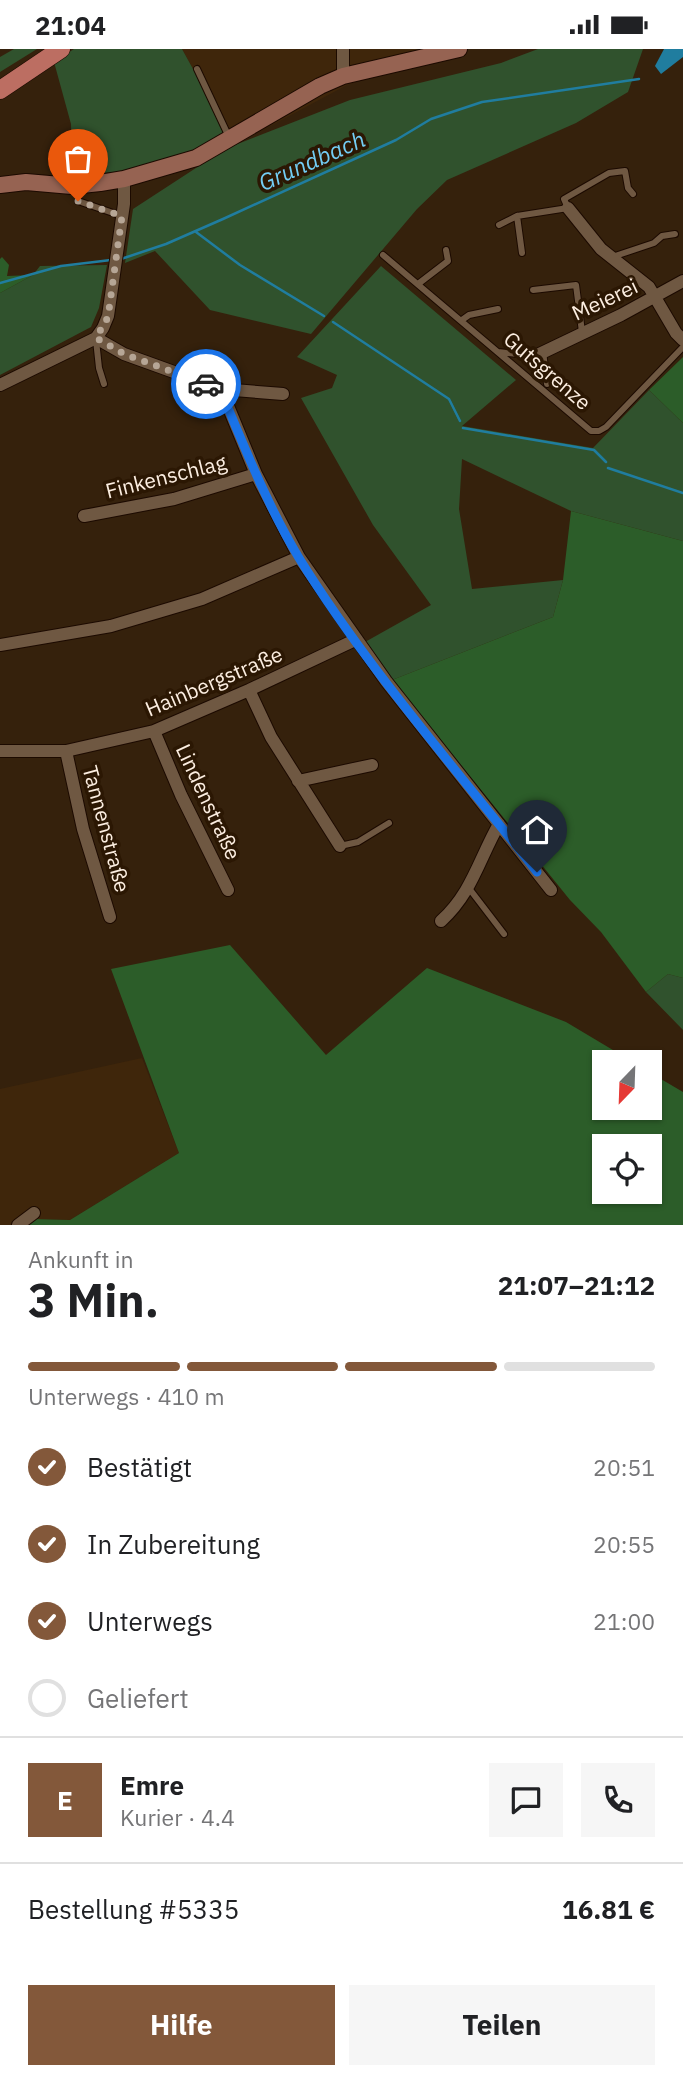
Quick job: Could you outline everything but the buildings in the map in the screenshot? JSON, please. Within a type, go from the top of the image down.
[{"type":"main road","points":[[0,90],[61,49]]},
{"type":"street","points":[[342,49],[343,76]]},
{"type":"street","points":[[0,185],[26,182],[72,185],[124,179],[195,158],[320,86],[343,76],[459,49]]},
{"type":"street","points":[[0,385],[96,338],[108,317],[122,216],[124,179]]},
{"type":"street","points":[[568,208],[610,258],[657,296],[676,333],[683,340]]},
{"type":"street","name":"Meierei","points":[[531,358],[683,281]]},
{"type":"street","points":[[96,338],[124,354],[220,389],[283,394]]},
{"type":"street","points":[[220,389],[256,474],[299,557],[355,639],[551,890]]},
{"type":"street","name":"Finkenschlag","points":[[84,516],[174,499],[256,474]]},
{"type":"street","points":[[0,645],[111,626],[202,599],[299,557]]},
{"type":"street","name":"Hainbergstraße","points":[[0,751],[66,751],[155,731],[355,639]]},
{"type":"street","points":[[249,690],[271,737],[340,846]]},
{"type":"street","name":"Lindenstraße","points":[[155,731],[181,795],[228,890]]},
{"type":"street","name":"Tannenstraße","points":[[66,751],[83,829],[110,917]]},
{"type":"street","points":[[298,781],[372,765]]},
{"type":"street","points":[[441,921],[457,906],[499,824]]},
{"type":"street","points":[[18,1225],[34,1213]]},
{"type":"lane","points":[[197,69],[230,139]]},
{"type":"lane","points":[[499,225],[517,216],[568,208],[564,199],[612,173],[625,171],[628,188],[634,194]]},
{"type":"lane","points":[[78,201],[122,216]]},
{"type":"lane","points":[[517,216],[522,253]]},
{"type":"lane","points":[[610,258],[615,254],[654,243],[662,236],[675,234]]},
{"type":"lane","points":[[418,284],[448,261],[446,250]]},
{"type":"lane","name":"Gutsgrenze","points":[[383,255],[463,320],[588,429],[596,432],[606,427],[683,347]]},
{"type":"lane","points":[[533,291],[576,285],[583,332]]},
{"type":"lane","points":[[463,320],[468,315],[498,309]]},
{"type":"lane","points":[[96,338],[99,368],[104,384]]},
{"type":"lane","points":[[543,351],[547,384]]},
{"type":"lane","name":"Meierei","points":[[498,352],[518,354],[543,351]]},
{"type":"lane","points":[[340,846],[358,842],[389,823]]},
{"type":"lane","points":[[468,887],[505,934]]},
{"type":"shaded area","points":[[182,49],[451,49],[347,85],[235,145]]},
{"type":"shaded area","points":[[142,1058],[179,1153],[70,1220],[33,1219],[23,1225],[0,1225],[0,1089]]},
{"type":"green space","points":[[14,49],[37,49],[0,72],[0,57]]},
{"type":"green space","points":[[74,49],[182,49],[235,145],[350,100],[501,63],[538,49],[643,49],[628,92],[576,123],[447,180],[417,209],[311,334],[210,310],[155,251],[125,263],[133,209],[199,166],[72,175],[71,124],[54,62]]},
{"type":"green space","points":[[2,257],[9,265],[7,276],[33,275],[0,293],[0,259]]},
{"type":"green space","points":[[107,265],[99,308],[91,327],[0,375],[0,293],[33,275],[40,266]]},
{"type":"green space","points":[[381,266],[516,380],[462,426],[593,448],[649,390],[683,423],[683,541],[571,511],[462,459],[459,509],[472,589],[563,580],[553,617],[392,680],[365,642],[431,605],[373,525],[301,398],[332,388],[337,375],[297,357]]},
{"type":"green space","points":[[683,357],[683,423],[649,390]]},
{"type":"green space","points":[[571,511],[683,541],[683,978],[668,974],[646,992],[601,932],[570,900],[392,680],[553,617],[563,580]]},
{"type":"green space","points":[[230,945],[326,1055],[427,968],[566,1022],[613,1050],[592,1050],[592,1120],[662,1120],[662,1080],[683,1092],[683,1225],[23,1225],[33,1219],[70,1220],[179,1153],[111,969]]},
{"type":"green space","points":[[668,974],[683,978],[683,1030],[646,992]]},
{"type":"water","points":[[664,49],[683,49],[683,57],[661,74],[655,66]]},
{"type":"waterway","name":"Grundbach","points":[[121,259],[166,244],[223,219],[396,140],[431,119],[482,102],[639,79]]},
{"type":"waterway","points":[[196,232],[240,265],[324,316]]},
{"type":"waterway","name":"Grundbach","points":[[0,283],[61,266],[111,260]]},
{"type":"waterway","points":[[333,322],[449,399],[460,421]]},
{"type":"waterway","points":[[463,428],[594,450],[606,462]]},
{"type":"waterway","points":[[608,468],[683,493]]},
{"type":"way so far","points":[[78,201],[122,216],[108,317],[96,338],[124,354],[206,384]]},
{"type":"route","points":[[206,384],[220,389],[256,474],[299,557],[355,639],[537,872]]}]
